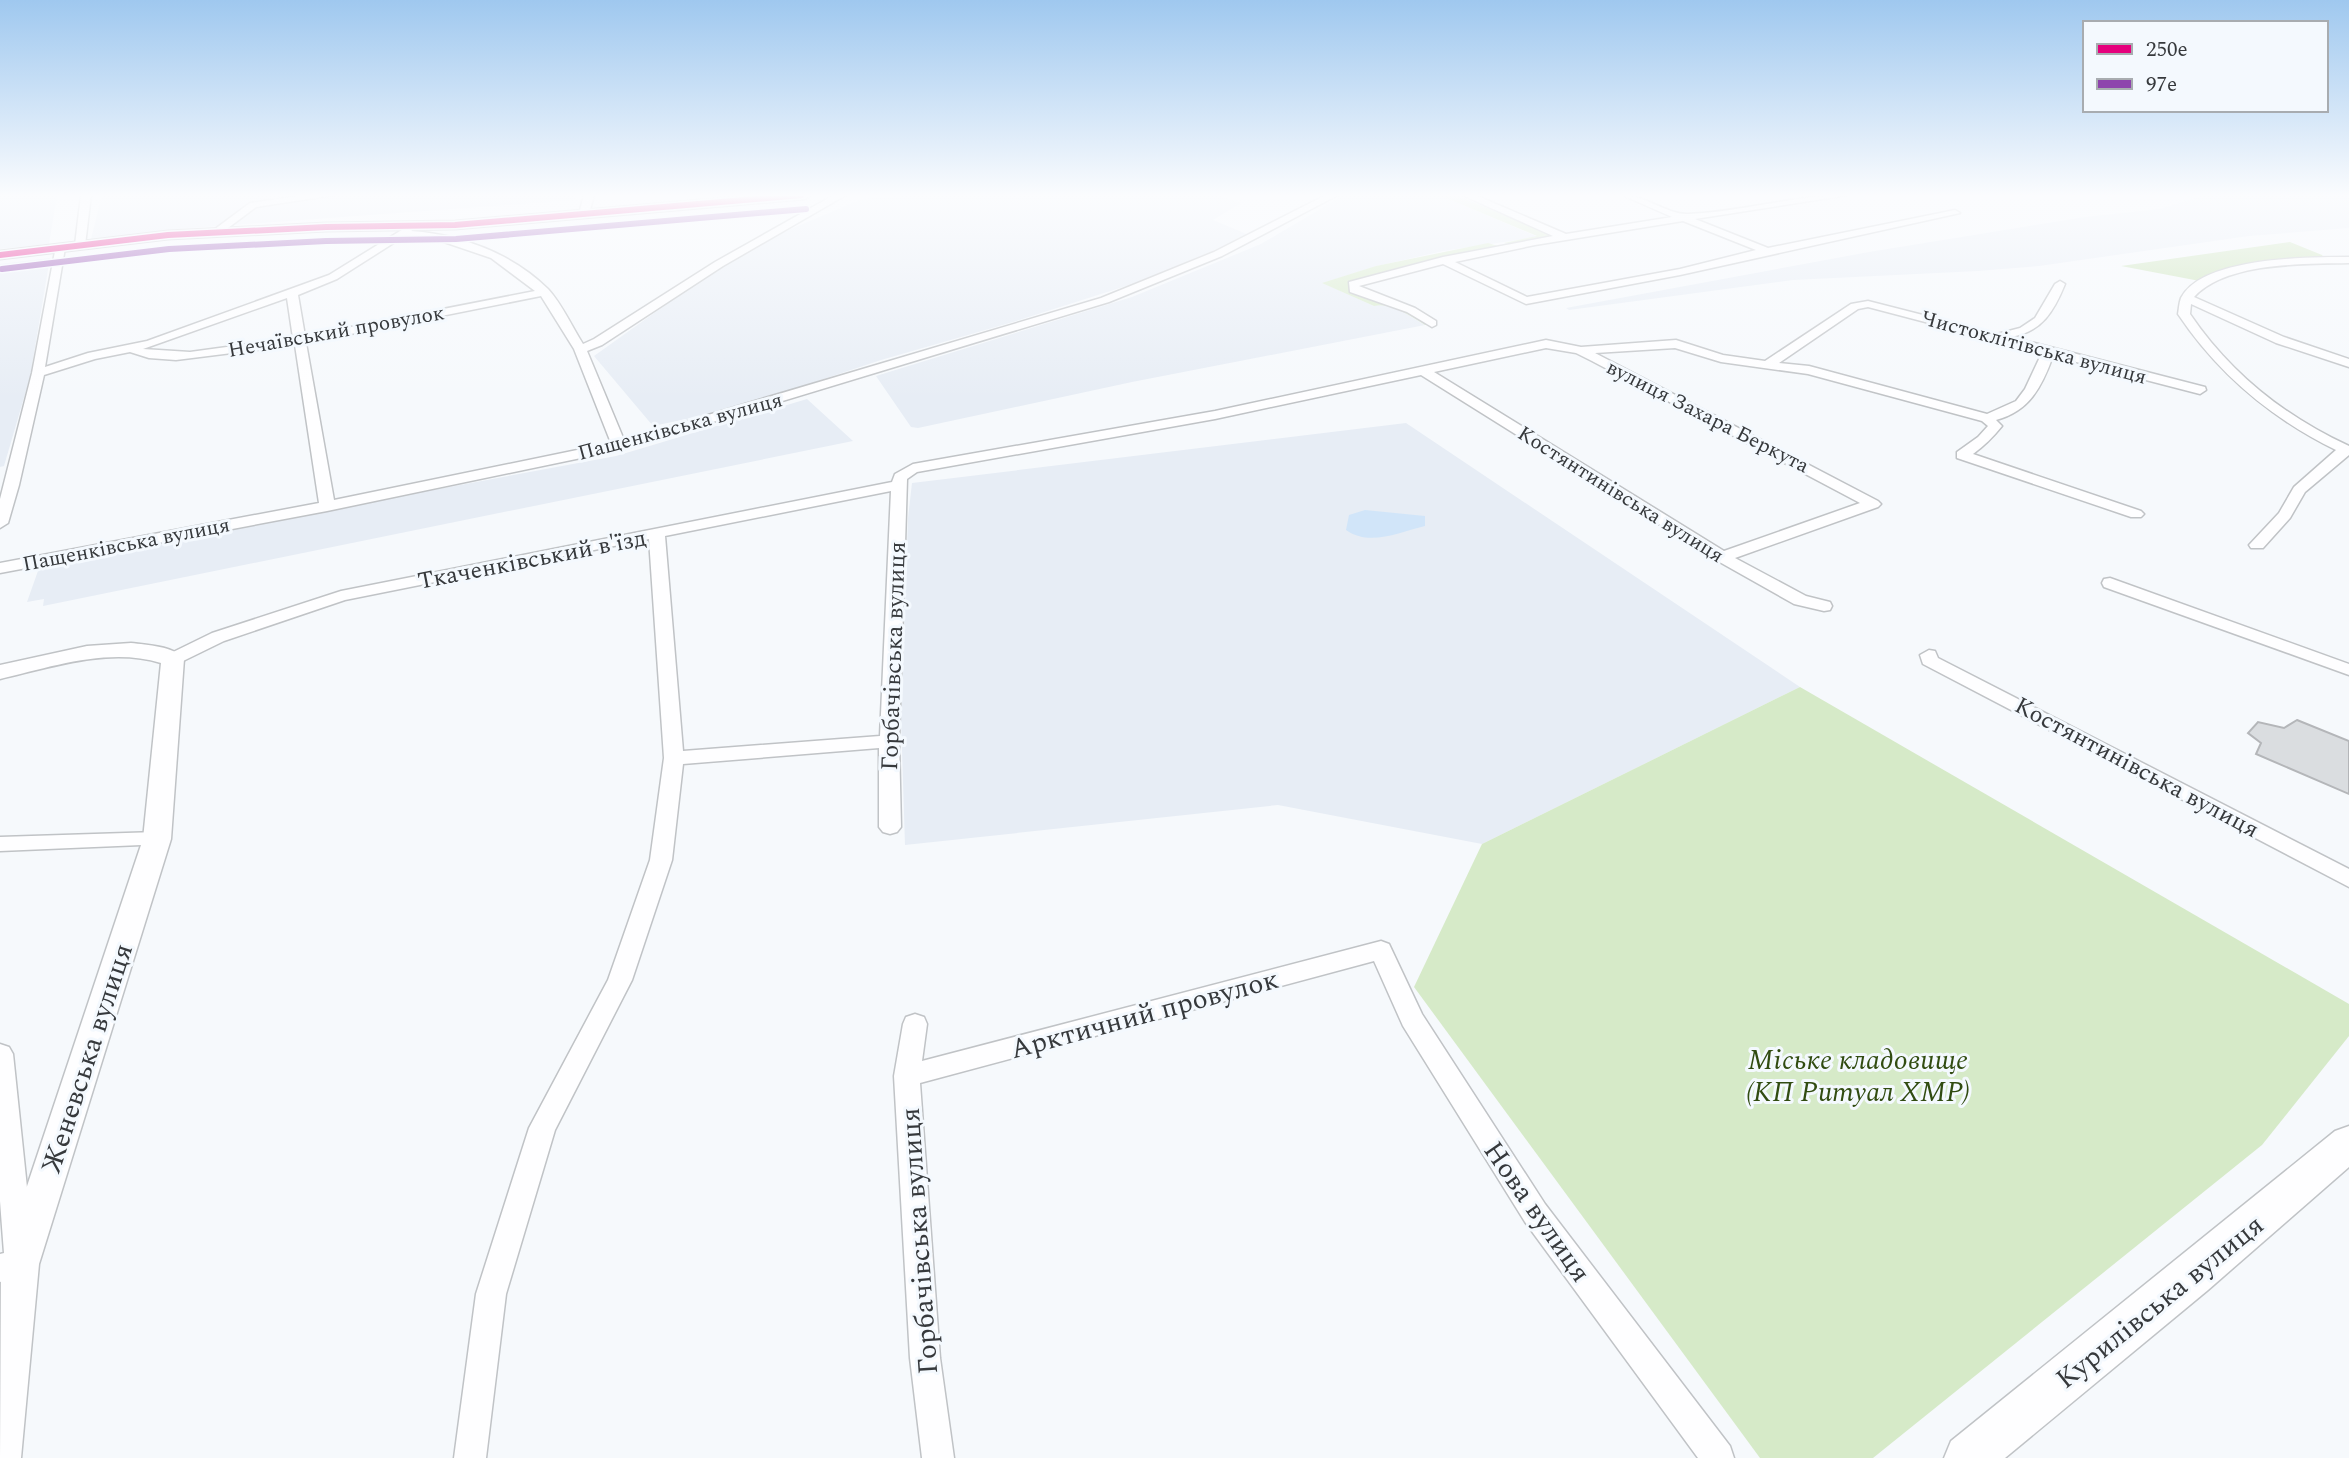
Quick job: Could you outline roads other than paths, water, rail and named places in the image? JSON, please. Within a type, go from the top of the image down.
[{"type":"main road","name":"Курилівська вулиця","points":[[1968,1458],[2349,1143]]},
{"type":"street","points":[[0,523],[12,485],[38,373],[57,263]]},
{"type":"street","points":[[38,373],[92,356],[150,344],[333,277],[356,263]]},
{"type":"street","points":[[505,263],[544,292],[580,349],[619,446]]},
{"type":"street","points":[[580,349],[598,342],[721,263]]},
{"type":"street","name":"Пащенківська вулиця","points":[[0,568],[327,506],[619,446],[1105,300],[1193,263]]},
{"type":"street","points":[[1432,263],[1353,285],[1354,290],[1411,310],[1432,323]]},
{"type":"street","points":[[1449,263],[1526,301],[1717,263]]},
{"type":"street","points":[[2257,545],[2286,515],[2299,490],[2347,450],[2271,406],[2235,378],[2203,345],[2184,314],[2187,298],[2199,286],[2218,276],[2257,266],[2291,263]]},
{"type":"street","points":[[2326,263],[2340,271]]},
{"type":"street","points":[[1990,336],[2020,334],[2033,329],[2042,319],[2060,284]]},
{"type":"street","name":"Нечаївський провулок","points":[[127,349],[145,354],[197,355],[302,342],[544,292]]},
{"type":"street","points":[[292,293],[327,506]]},
{"type":"street","points":[[2187,298],[2280,340],[2349,363]]},
{"type":"street","name":"Чистоклітівська вулиця","points":[[1767,365],[1855,306],[1868,304],[2200,390]]},
{"type":"street","points":[[1579,350],[1676,344],[1692,346],[1721,358],[1809,370],[1987,418],[2004,415],[2023,406],[2047,356],[2038,349]]},
{"type":"street","name":"вулиця Захара Беркута","points":[[900,485],[900,477],[912,468],[1214,415],[1538,345],[1558,345],[1579,350],[1873,504],[1723,557]]},
{"type":"street","name":"Костянтинівська вулиця","points":[[1422,370],[1723,557],[1800,600],[1824,606]]},
{"type":"street","points":[[1987,418],[1995,426],[1983,440],[1962,455],[2136,513]]},
{"type":"street","name":"Ткаченківський в'їзд","points":[[173,659],[218,637],[341,596],[900,485]]},
{"type":"street","name":"Горбачівська вулиця","points":[[890,827],[889,741],[900,485]]},
{"type":"street","points":[[470,1458],[491,1294],[542,1128],[620,981],[661,860],[674,758],[657,535]]},
{"type":"street","points":[[2110,583],[2349,670]]},
{"type":"street","points":[[0,672],[69,658],[134,649],[173,659]]},
{"type":"street","name":"Костянтинівська вулиця","points":[[1929,655],[1929,660],[2349,879]]},
{"type":"street","name":"Женевська вулиця","points":[[1,1458],[10,1266],[156,839],[173,659]]},
{"type":"street","points":[[674,758],[889,741]]},
{"type":"street","points":[[0,844],[156,839]]},
{"type":"street","name":"Арктичний провулок","points":[[907,1076],[1381,950]]},
{"type":"street","name":"Нова вулиця","points":[[1381,950],[1412,1018],[1535,1213],[1718,1458]]},
{"type":"street","name":"Горбачівська вулиця","points":[[915,1024],[907,1076],[925,1358],[939,1458]]},
{"type":"street","points":[[0,1054],[10,1266]]},
{"type":"water","points":[[1365,510],[1425,516],[1425,526],[1375,538],[1355,535],[1346,530],[1349,515]]},
{"type":"park label","name":"Міське кладовище (КП Ритуал ХМР)","points":[[1858,1075]]}]
